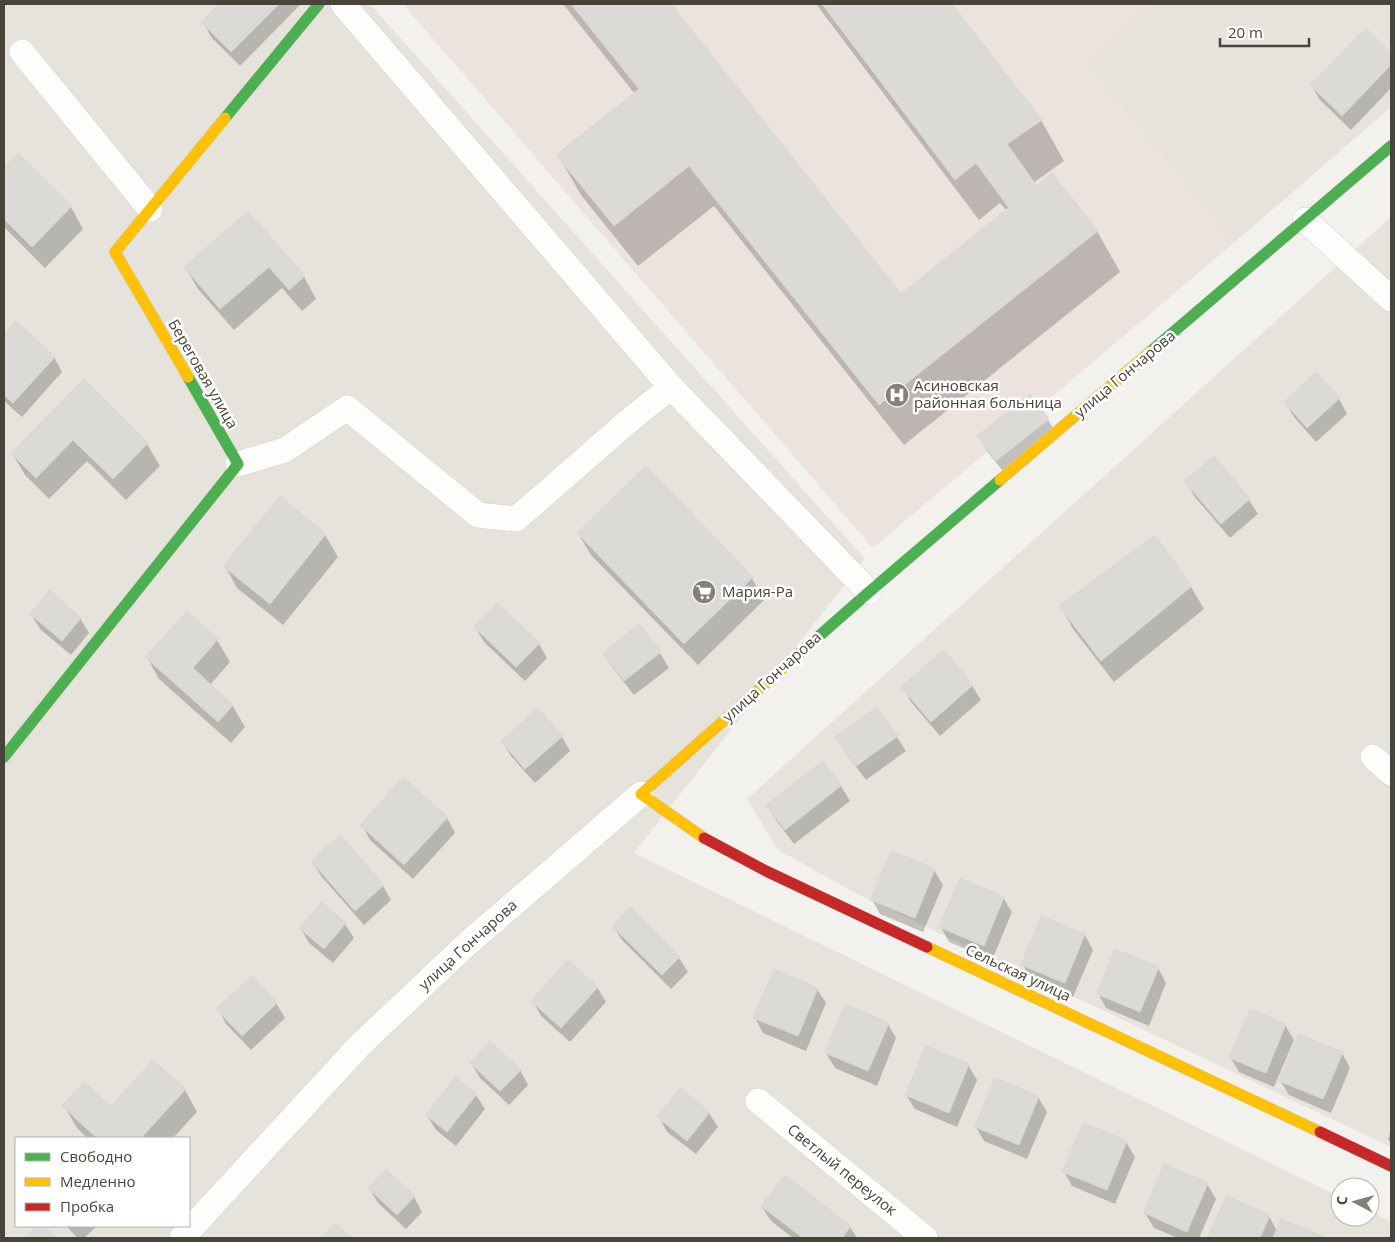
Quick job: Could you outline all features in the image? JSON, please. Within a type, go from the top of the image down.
[{"type":"street","name":"Береговая улица","points":[[238,464],[115,252],[319,4]]},
{"type":"street","points":[[343,4],[671,387],[869,592]]},
{"type":"street","points":[[22,52],[150,209]]},
{"type":"street","name":"улица Гончарова","points":[[182,1238],[360,1045],[467,944],[641,794],[869,592],[1391,146]]},
{"type":"street","points":[[1305,220],[1391,299]]},
{"type":"street","points":[[4,757],[238,464],[285,450],[347,408],[478,514],[516,519],[631,419],[671,387]]},
{"type":"street","points":[[1373,757],[1391,774]]},
{"type":"street","name":"Сельская улица","points":[[641,794],[706,839],[766,871],[1391,1166]]},
{"type":"street","name":"Светлый переулок","points":[[758,1101],[925,1238]]},
{"type":"shaded area","points":[[4,4],[370,4],[865,559],[634,853],[1330,1192],[1330,1227],[1380,1227],[1380,1216],[1391,1222],[1391,1238],[4,1238]]},
{"type":"shaded area","name":"Асиновская районная больница","points":[[403,4],[1143,4],[1145,6],[1087,64],[1235,242],[873,548]]},
{"type":"shaded area","points":[[1147,4],[1391,4],[1391,107],[1235,242],[1087,64]]},
{"type":"shaded area","points":[[1391,217],[1391,1147],[857,894],[777,849],[747,799]]},
{"type":"building","points":[[219,4],[279,4],[231,52],[201,22]]},
{"type":"building","points":[[571,4],[671,4],[901,294],[1052,173],[1098,231],[879,405],[689,166],[614,226],[556,155],[639,89]]},
{"type":"building","points":[[822,4],[952,4],[1042,120],[1007,144],[1037,186],[1009,208],[976,163],[955,180]]},
{"type":"building","points":[[1366,28],[1391,53],[1391,65],[1342,116],[1310,85]]},
{"type":"building","points":[[18,153],[72,206],[32,247],[4,219],[4,168]]},
{"type":"building","points":[[248,211],[305,276],[289,290],[269,267],[220,309],[184,267]]},
{"type":"building","points":[[16,321],[55,357],[13,403],[4,395],[4,335]]},
{"type":"building","points":[[1316,372],[1340,398],[1307,428],[1284,402]]},
{"type":"building","points":[[84,379],[148,443],[113,479],[73,440],[36,478],[11,453]]},
{"type":"building","points":[[1030,394],[1049,419],[996,461],[977,436]]},
{"type":"building","points":[[1214,456],[1250,499],[1221,524],[1184,481]]},
{"type":"building","points":[[646,466],[753,577],[684,644],[577,533]]},
{"type":"building","points":[[280,496],[326,534],[270,604],[223,566]]},
{"type":"building","points":[[1155,535],[1192,586],[1101,661],[1059,606]]},
{"type":"building","points":[[50,590],[81,618],[62,641],[30,614]]},
{"type":"building","points":[[497,603],[540,643],[516,667],[474,627]]},
{"type":"building","points":[[187,611],[218,639],[193,668],[233,705],[218,722],[145,657]]},
{"type":"building","points":[[639,624],[661,652],[624,681],[603,653]]},
{"type":"building","points":[[944,650],[973,685],[931,722],[901,687]]},
{"type":"building","points":[[877,707],[898,736],[856,766],[835,737]]},
{"type":"building","points":[[538,708],[563,736],[525,769],[501,741]]},
{"type":"building","points":[[823,761],[842,785],[785,830],[766,805]]},
{"type":"building","points":[[403,777],[448,817],[404,865],[360,825]]},
{"type":"building","points":[[340,835],[384,885],[355,911],[311,861]]},
{"type":"building","points":[[891,851],[935,869],[915,918],[870,900]]},
{"type":"building","points":[[960,878],[1004,897],[984,946],[939,927]]},
{"type":"building","points":[[322,902],[346,923],[324,949],[299,928]]},
{"type":"building","points":[[630,907],[680,957],[662,975],[612,926]]},
{"type":"building","points":[[1041,916],[1085,934],[1065,983],[1021,965]]},
{"type":"building","points":[[1115,949],[1159,967],[1140,1012],[1097,994]]},
{"type":"building","points":[[568,960],[598,987],[561,1028],[531,1001]]},
{"type":"building","points":[[774,969],[818,988],[798,1036],[753,1018]]},
{"type":"building","points":[[252,976],[277,1003],[242,1036],[216,1009]]},
{"type":"building","points":[[845,1004],[889,1023],[868,1071],[825,1053]]},
{"type":"building","points":[[1250,1009],[1286,1024],[1266,1073],[1229,1058]]},
{"type":"building","points":[[1298,1034],[1343,1052],[1323,1099],[1279,1081]]},
{"type":"building","points":[[490,1041],[521,1070],[500,1091],[470,1063]]},
{"type":"building","points":[[926,1046],[969,1064],[949,1113],[905,1095]]},
{"type":"building","points":[[153,1060],[186,1089],[142,1137],[96,1137],[62,1106],[84,1082],[111,1106]]},
{"type":"building","points":[[455,1077],[477,1094],[447,1132],[426,1115]]},
{"type":"building","points":[[995,1078],[1039,1096],[1019,1145],[975,1127]]},
{"type":"building","points":[[680,1088],[710,1112],[687,1141],[657,1117]]},
{"type":"building","points":[[1083,1123],[1127,1141],[1107,1190],[1062,1172]]},
{"type":"building","points":[[1164,1164],[1208,1183],[1187,1232],[1144,1213]]},
{"type":"building","points":[[386,1169],[415,1196],[397,1215],[368,1188]]},
{"type":"building","points":[[785,1175],[851,1226],[842,1238],[803,1238],[761,1206]]},
{"type":"building","points":[[1226,1196],[1270,1215],[1260,1238],[1208,1238]]},
{"type":"building","points":[[1281,1219],[1325,1237],[1325,1238],[1273,1238]]},
{"type":"building","points":[[335,1223],[352,1238],[321,1238]]},
{"type":"building","points":[[35,1227],[44,1227],[57,1238],[25,1238]]},
{"type":"traffic: fast","points":[[225,118],[319,4]]},
{"type":"traffic: fast","points":[[1150,352],[1391,146]]},
{"type":"traffic: fast","points":[[4,757],[238,464],[188,377]]},
{"type":"traffic: fast","points":[[793,659],[1000,480]]},
{"type":"traffic: slow","points":[[188,377],[115,252],[225,118]]},
{"type":"traffic: slow","points":[[1000,480],[1150,352]]},
{"type":"traffic: slow","points":[[704,838],[641,794],[793,659]]},
{"type":"traffic: slow","points":[[927,947],[1320,1132]]},
{"type":"traffic: jam","points":[[704,838],[766,871],[927,947]]},
{"type":"traffic: jam","points":[[1320,1132],[1391,1166]]},
{"type":"place","name":"Асиновская районная больница","points":[[897,395]]},
{"type":"place","name":"Мария-Ра","points":[[704,592]]}]
